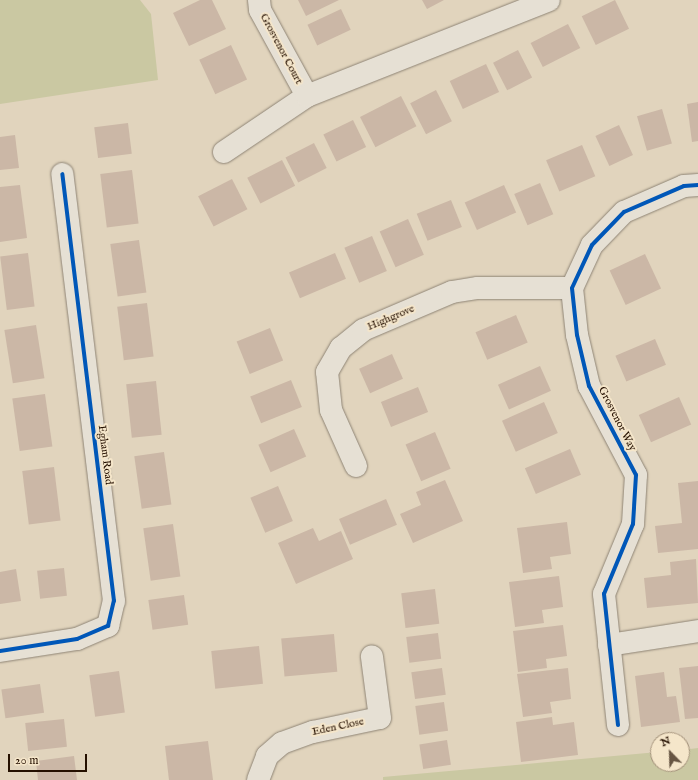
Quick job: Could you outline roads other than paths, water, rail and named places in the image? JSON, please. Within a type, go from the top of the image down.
[{"type":"street","name":"Grosvenor Court","points":[[259,0],[260,10],[307,96]]},
{"type":"street","points":[[224,152],[307,96],[512,8],[549,0]]},
{"type":"street","name":"Egham Road","points":[[0,651],[77,639],[108,626],[114,601],[62,174]]},
{"type":"street","name":"Grosvenor Way","points":[[618,725],[604,594],[633,524],[636,475],[589,386],[576,335],[572,288],[592,245],[624,212],[684,186],[698,185]]},
{"type":"street","name":"Highgrove","points":[[356,466],[331,410],[327,372],[342,348],[363,330],[452,292],[478,288],[572,288]]},
{"type":"street","points":[[609,644],[698,631]]},
{"type":"street","name":"Eden Close","points":[[258,780],[267,756],[282,744],[313,732],[380,718],[372,657]]}]
